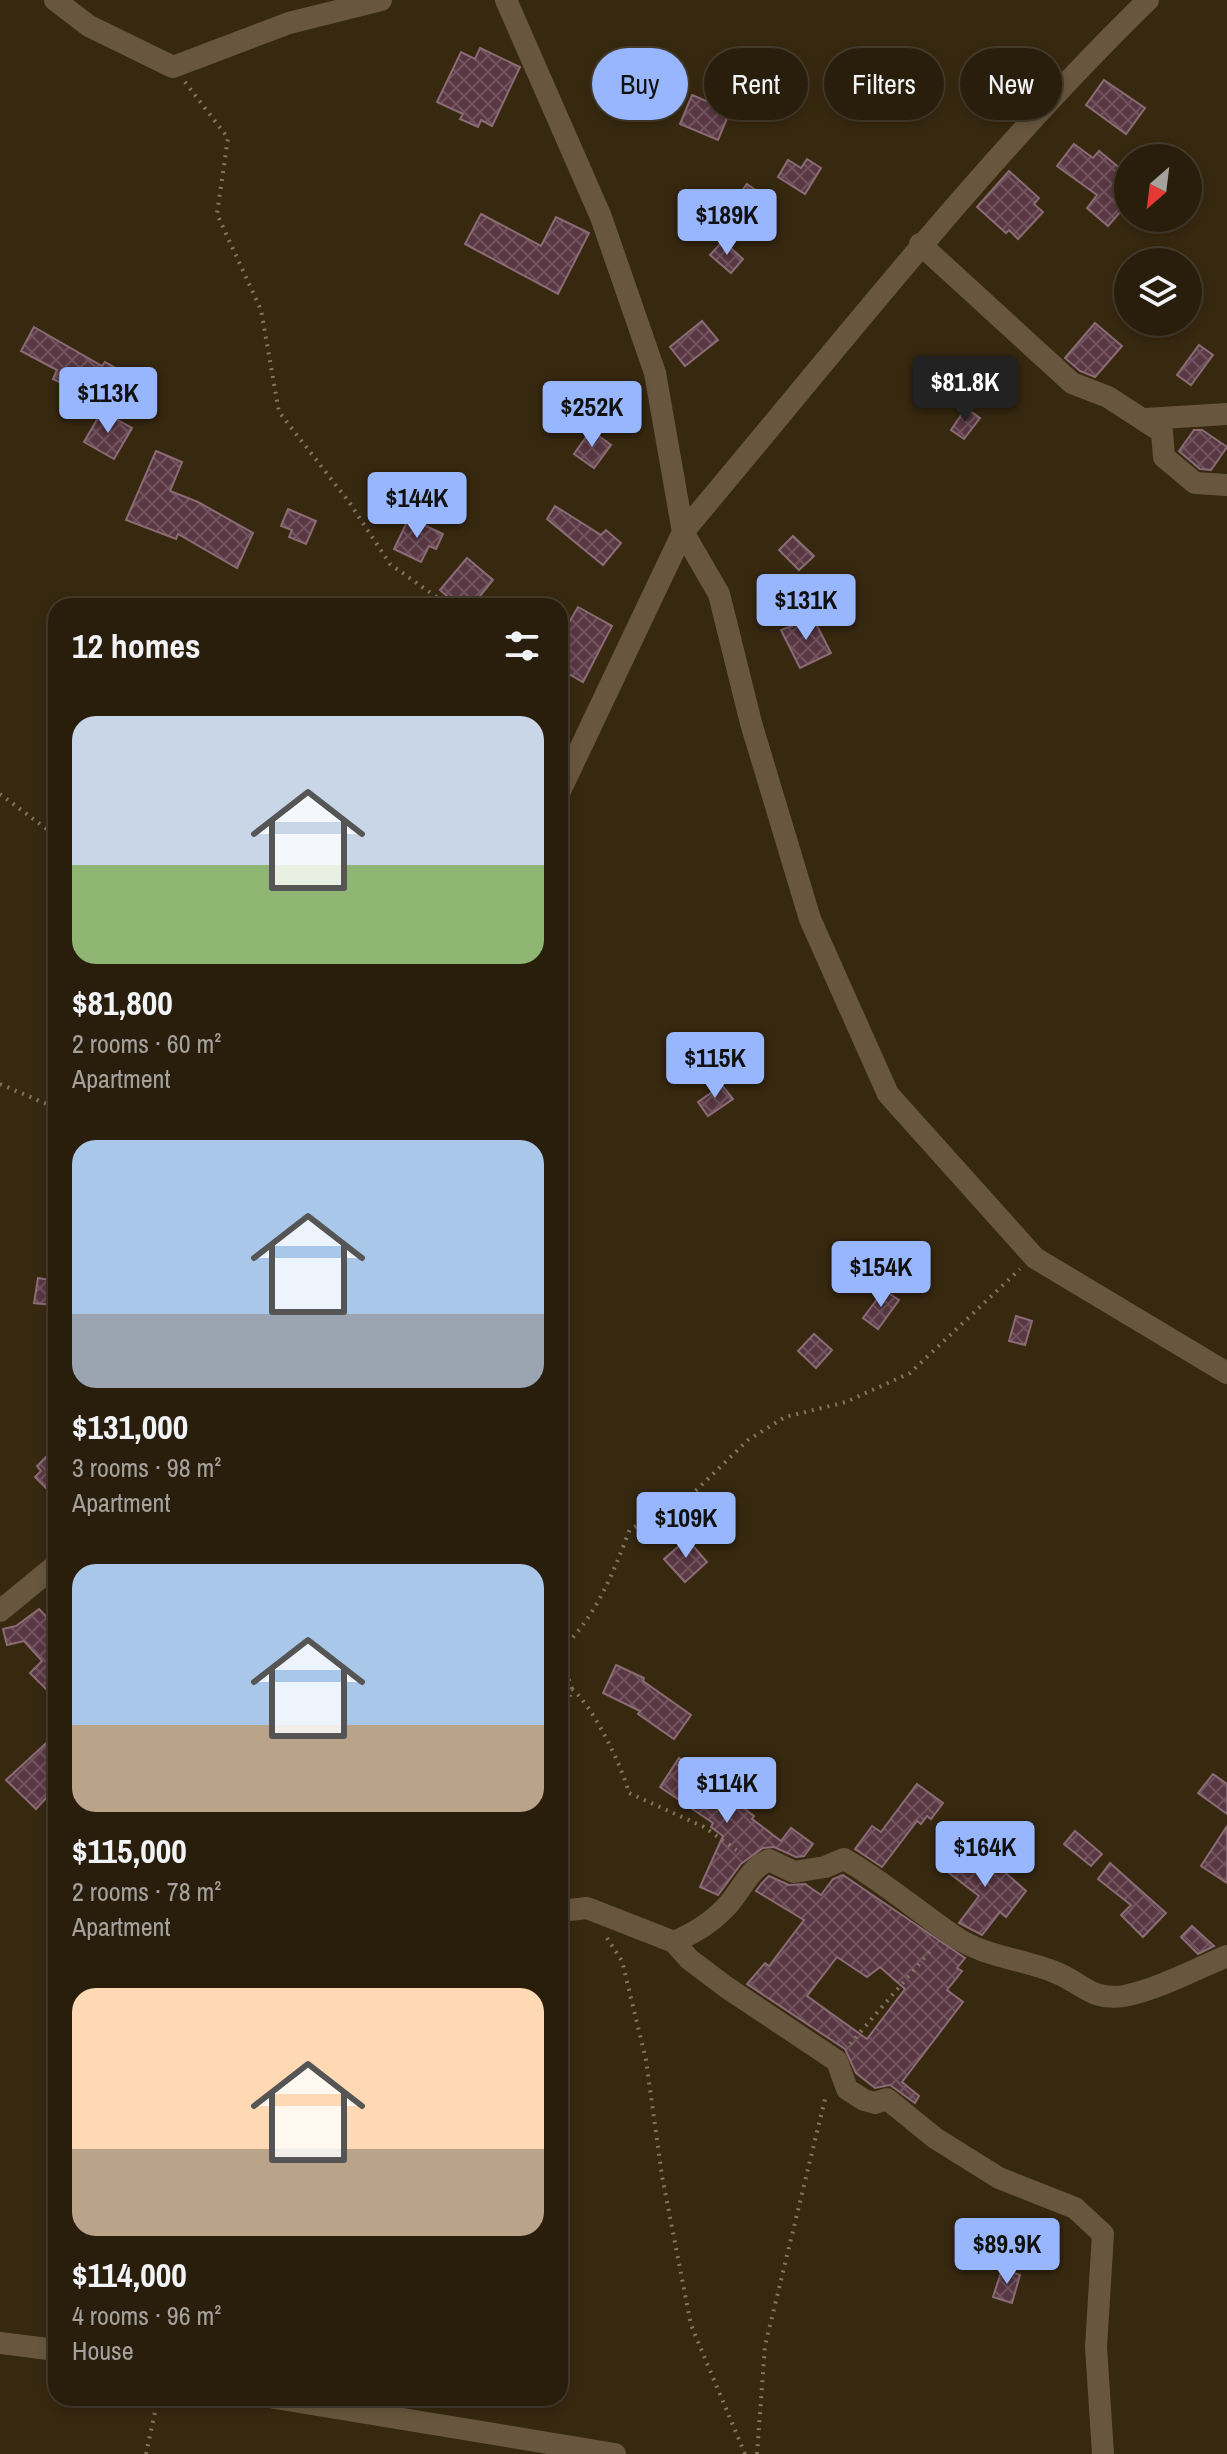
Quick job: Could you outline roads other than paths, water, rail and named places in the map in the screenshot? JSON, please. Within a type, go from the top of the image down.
[{"type":"street","points":[[55,0],[89,26],[173,67],[289,23],[381,0]]},
{"type":"street","points":[[506,0],[601,217],[655,373],[683,532],[719,594],[751,723],[810,919],[888,1094],[1035,1258],[1227,1373]]},
{"type":"street","points":[[568,774],[683,532],[834,353],[920,244],[1099,48],[1148,0]]},
{"type":"street","points":[[920,244],[1072,383],[1108,397],[1162,432],[1164,457],[1195,483],[1227,485]]},
{"type":"street","points":[[1145,419],[1227,414]]},
{"type":"street","points":[[0,1611],[48,1572]]},
{"type":"street","points":[[674,1942],[705,1928],[730,1904],[758,1864],[769,1860],[794,1872],[844,1859],[947,1930],[991,1954],[1028,1961],[1064,1976],[1092,1995],[1123,1996],[1227,1956]]},
{"type":"street","points":[[568,1910],[587,1908],[674,1942],[689,1959],[726,1987],[837,2061],[847,2089],[875,2103],[887,2099],[935,2138],[999,2178],[1075,2208],[1103,2234],[1096,2347],[1103,2454]]},
{"type":"street","points":[[0,2343],[48,2349]]},
{"type":"street","points":[[324,2406],[615,2454]]}]
